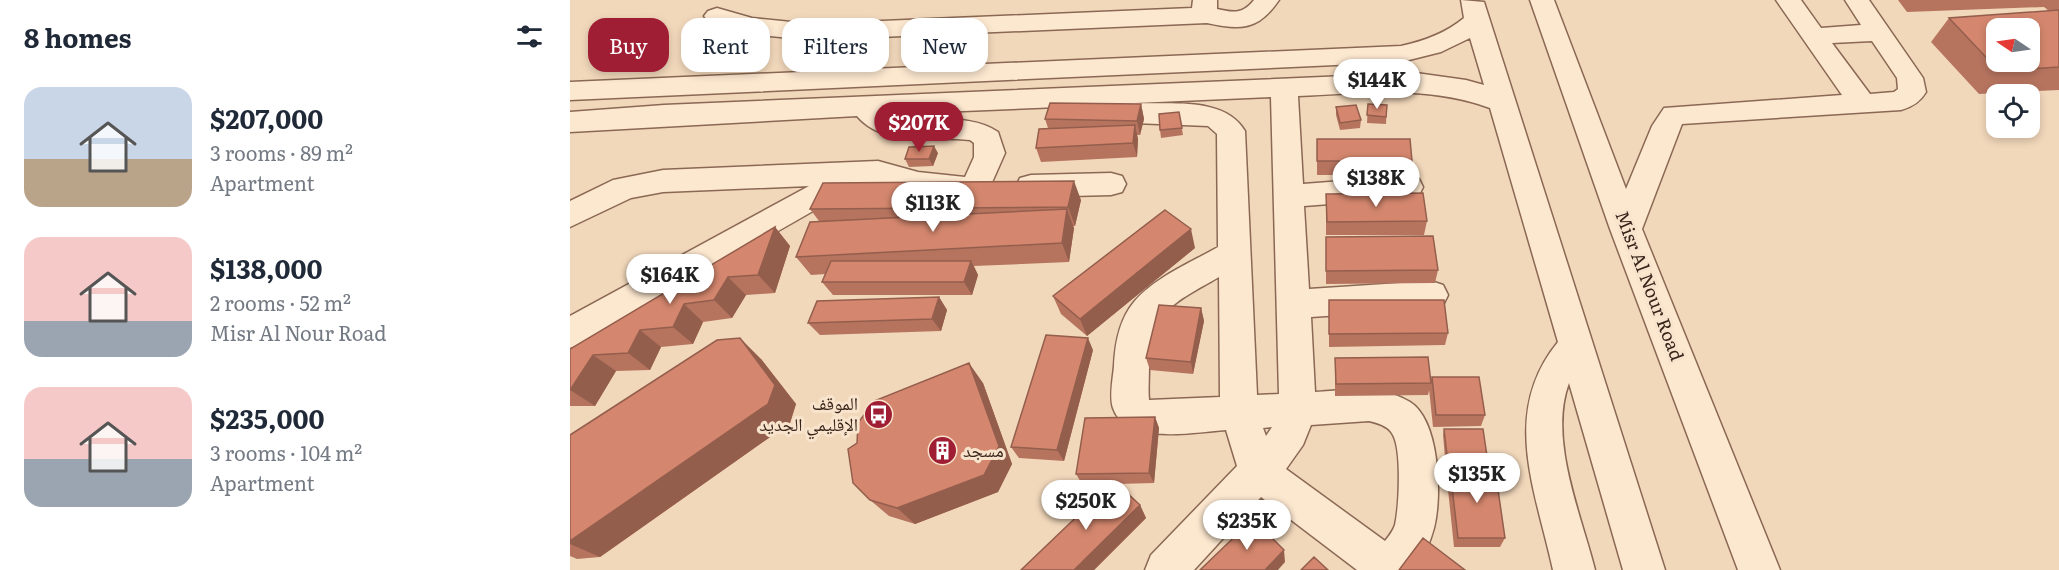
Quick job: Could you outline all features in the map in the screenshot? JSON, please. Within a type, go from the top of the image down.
[{"type":"street","points":[[988,22],[1206,8],[1243,21],[1257,14],[1267,0]]},
{"type":"street","name":"Misr Al Nour Road","points":[[1542,0],[1626,229],[1758,570]]},
{"type":"street","points":[[1788,0],[1862,103]]},
{"type":"street","points":[[1626,229],[1666,126],[1674,115],[1901,101],[1912,92],[1910,78],[1857,0]]},
{"type":"street","points":[[570,91],[1401,54],[1438,45],[1454,38],[1474,10]]},
{"type":"street","points":[[1474,10],[1644,570]]},
{"type":"street","points":[[717,16],[750,26],[782,29]]},
{"type":"street","points":[[1814,36],[1880,32]]},
{"type":"street","points":[[897,76],[896,44],[901,34]]},
{"type":"street","points":[[803,81],[825,72]]},
{"type":"street","points":[[570,122],[864,106],[1432,83],[1466,88],[1502,102]]},
{"type":"street","points":[[1166,570],[1275,454],[1290,433],[1298,409],[1284,88]]},
{"type":"street","points":[[1105,96],[1121,108],[1133,113],[1209,116],[1226,124],[1233,139],[1236,252],[1239,412],[1258,471],[1389,569],[1407,544],[1417,518],[1413,434],[1408,424],[1399,415],[1380,406],[1298,409],[1239,412],[1154,417],[1137,412],[1131,405],[1135,334],[1144,313],[1160,299],[1236,252]]},
{"type":"street","points":[[864,106],[873,120],[892,128],[965,128],[982,135],[988,140],[990,154],[975,188]]},
{"type":"street","points":[[570,215],[611,194],[650,182],[884,172],[941,187],[1111,184]]},
{"type":"street","points":[[570,333],[855,173]]},
{"type":"street","points":[[1288,196],[1408,187]]},
{"type":"street","points":[[1293,304],[1431,295]]},
{"type":"street","points":[[1574,570],[1544,450],[1542,423],[1552,378],[1576,345]]},
{"type":"building","points":[[2059,10],[2059,67],[2040,68],[2040,18],[1986,18],[1986,57],[1949,18]]},
{"type":"building","points":[[1050,103],[1141,104],[1137,121],[1045,119]]},
{"type":"building","points":[[1368,104],[1387,105],[1386,117],[1367,115]]},
{"type":"building","points":[[1356,105],[1361,120],[1340,123],[1336,107]]},
{"type":"building","points":[[1179,112],[1182,128],[1160,130],[1159,114]]},
{"type":"building","points":[[1135,125],[1133,143],[1036,148],[1039,129]]},
{"type":"building","points":[[1317,139],[1410,139],[1412,161],[1317,161]]},
{"type":"building","points":[[934,146],[929,159],[905,159],[909,147]]},
{"type":"building","points":[[1074,181],[1068,207],[810,209],[823,183]]},
{"type":"building","points":[[1423,193],[1427,221],[1327,222],[1326,194]]},
{"type":"building","points":[[1067,209],[1062,243],[796,257],[810,222]]},
{"type":"building","points":[[1165,210],[1191,229],[1080,319],[1053,296]]},
{"type":"building","points":[[775,227],[758,275],[728,277],[714,300],[684,304],[673,327],[640,330],[628,353],[593,355],[570,390],[570,349]]},
{"type":"building","points":[[1433,236],[1438,270],[1326,271],[1326,237]]},
{"type":"building","points":[[831,261],[971,261],[964,282],[822,282]]},
{"type":"building","points":[[939,297],[932,319],[808,323],[817,301]]},
{"type":"building","points":[[1329,300],[1444,300],[1448,333],[1329,334]]},
{"type":"building","points":[[1159,305],[1201,308],[1191,362],[1146,358]]},
{"type":"building","points":[[1046,335],[1088,338],[1057,450],[1011,447]]},
{"type":"building","points":[[740,338],[775,385],[768,404],[570,541],[570,435],[717,340]]},
{"type":"building","points":[[1428,357],[1431,383],[1336,384],[1335,358]]},
{"type":"building","name":"مسجد","points":[[969,363],[999,446],[984,475],[897,508],[870,500],[853,483],[848,449],[857,443],[858,423],[874,401]]},
{"type":"building","points":[[1432,377],[1479,377],[1485,415],[1436,415]]},
{"type":"building","points":[[1155,417],[1149,473],[1076,474],[1085,418]]},
{"type":"building","points":[[1444,429],[1483,429],[1488,463],[1448,464]]},
{"type":"building","points":[[1495,469],[1505,538],[1458,538],[1450,470]]},
{"type":"building","points":[[1114,481],[1140,505],[1074,570],[1021,570]]},
{"type":"building","points":[[1253,519],[1284,550],[1265,570],[1200,570]]},
{"type":"building","points":[[1423,538],[1465,570],[1399,570]]},
{"type":"building","points":[[1314,557],[1328,570],[1301,570]]},
{"type":"place","name":"الموقف الإقليمي الجديد","points":[[879,414]]},
{"type":"place","name":"مسجد","points":[[942,451]]}]
